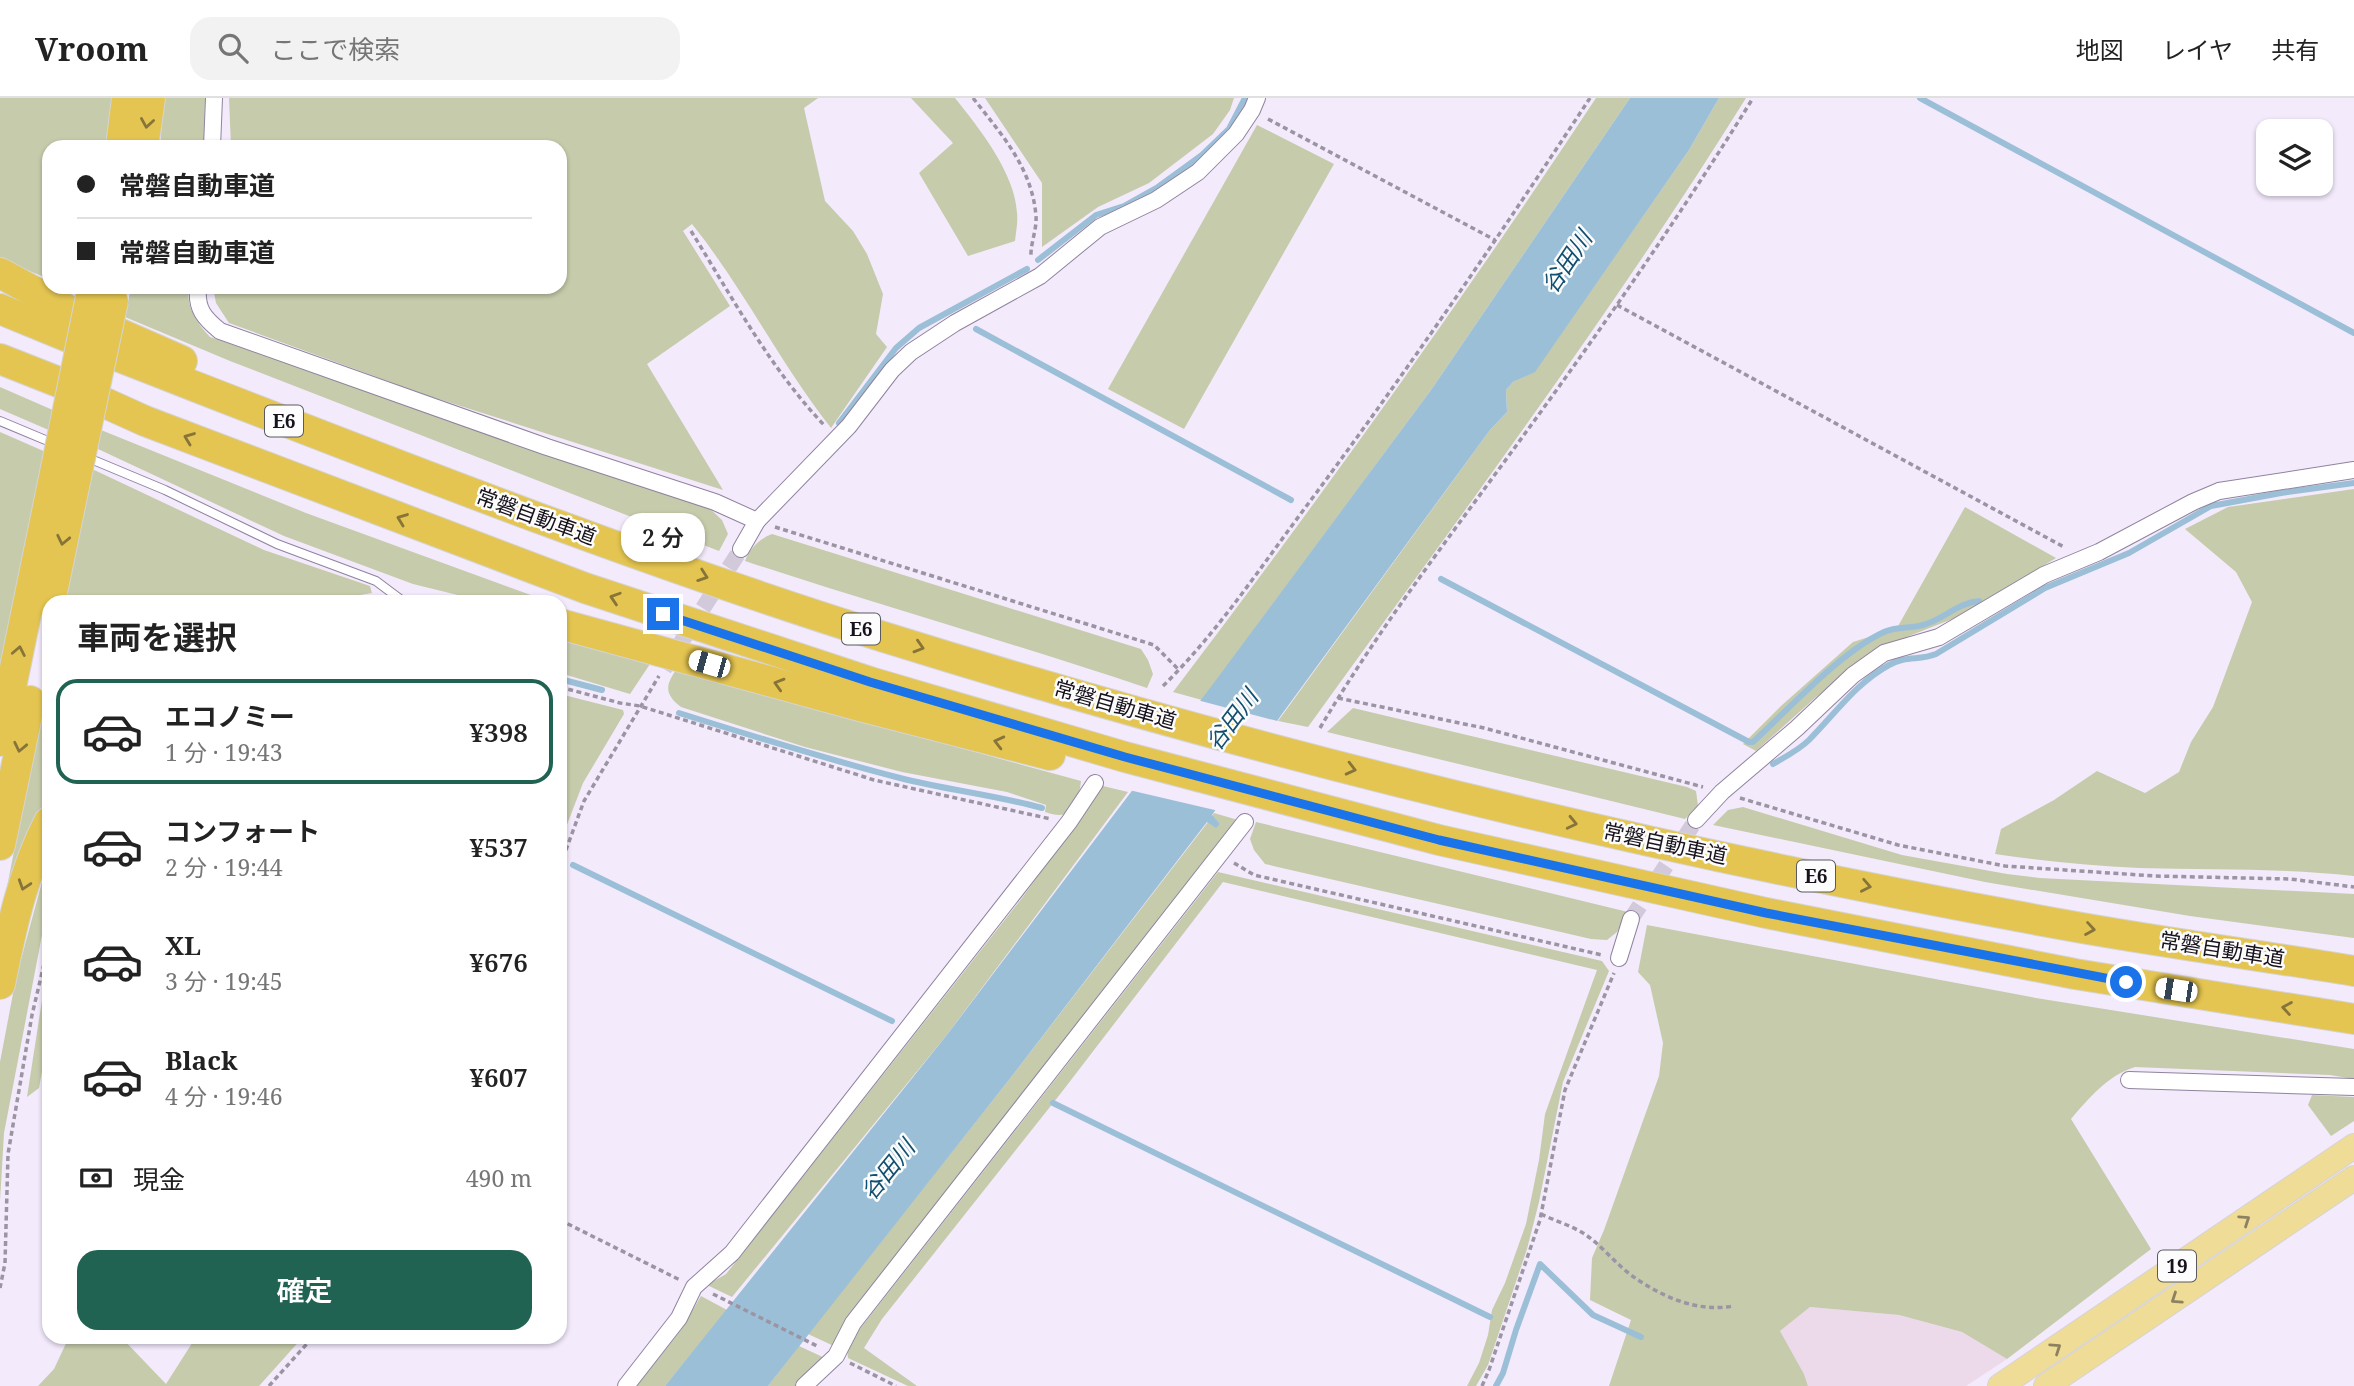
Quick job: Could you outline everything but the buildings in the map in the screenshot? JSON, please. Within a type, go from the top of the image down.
[{"type":"highway","points":[[122,140],[127,98]]},
{"type":"highway","points":[[144,140],[150,98]]},
{"type":"highway","points":[[0,273],[75,314],[569,530]]},
{"type":"highway","points":[[0,741],[68,462],[103,294]]},
{"type":"highway","name":"常磐自動車道","points":[[0,309],[569,530],[884,637],[1157,718],[1623,835],[1782,869],[2083,928],[2354,971]]},
{"type":"highway","name":"E6","points":[[0,359],[145,421],[585,588],[870,682],[1111,770],[1226,785],[1439,840],[1766,913],[2075,974],[2354,1019]]},
{"type":"highway","points":[[51,595],[68,462]]},
{"type":"highway","points":[[567,626],[860,706],[1111,770]]},
{"type":"highway","points":[[0,845],[42,642]]},
{"type":"highway","points":[[0,984],[18,905],[42,838]]},
{"type":"main road","name":"19","points":[[2000,1386],[2354,1146]]},
{"type":"main road","name":"19","points":[[2046,1386],[2354,1178]]},
{"type":"street","points":[[212,140],[214,98]]},
{"type":"street","points":[[741,549],[757,522],[837,439],[892,370],[911,352],[955,323],[1040,276],[1100,227],[1156,200],[1198,172],[1236,134],[1254,104]]},
{"type":"street","points":[[197,294],[204,318],[220,331],[547,447],[681,490],[757,522]]},
{"type":"street","points":[[1696,820],[1722,792],[1797,728],[1853,675],[1884,653],[1939,638],[2044,575],[2099,552],[2193,502],[2220,491],[2354,470]]},
{"type":"street","points":[[626,1386],[699,1289],[732,1253],[1111,770]]},
{"type":"street","points":[[804,1386],[836,1356],[853,1323],[1245,822]]},
{"type":"street","points":[[1619,958],[1631,919]]},
{"type":"street","points":[[2129,1080],[2354,1087]]},
{"type":"lane","points":[[0,421],[68,462],[165,490],[277,544],[376,581],[395,595]]},
{"type":"path","points":[[973,98],[1023,167],[1033,190],[1036,220],[1031,258],[1040,276]]},
{"type":"path","points":[[1163,686],[1218,624],[1326,480],[1450,307],[1590,98]]},
{"type":"path","points":[[1320,728],[1412,587],[1617,305],[1710,168],[1753,98]]},
{"type":"path","points":[[1254,104],[1495,240]]},
{"type":"path","points":[[691,231],[766,352],[807,407],[837,439]]},
{"type":"path","points":[[1617,305],[2062,544],[2077,560]]},
{"type":"path","points":[[757,522],[1154,645],[1179,670]]},
{"type":"path","points":[[567,847],[584,801],[664,669]]},
{"type":"path","points":[[567,689],[640,706],[874,780],[1069,822]]},
{"type":"path","points":[[1338,698],[1485,728],[1722,792],[1898,845],[2006,866],[2155,876],[2290,879],[2354,887]]},
{"type":"path","points":[[1219,855],[1254,875],[1619,958],[1565,1090],[1541,1214],[1482,1386]]},
{"type":"path","points":[[0,1289],[5,1263],[8,1154],[42,973]]},
{"type":"path","points":[[1541,1214],[1585,1235],[1631,1275],[1667,1297],[1699,1307],[1717,1309],[1733,1306]]},
{"type":"path","points":[[567,1223],[812,1343]]},
{"type":"path","points":[[269,1386],[307,1344]]},
{"type":"shaded area","points":[[1810,1307],[1899,1315],[1962,1332],[2007,1359],[1966,1386],[1808,1386],[1780,1331]]},
{"type":"green space","points":[[0,98],[117,98],[111,140],[42,140],[42,276],[0,259]]},
{"type":"green space","points":[[164,98],[205,98],[204,140],[161,140]]},
{"type":"green space","points":[[229,98],[818,98],[804,108],[825,201],[853,231],[867,254],[883,294],[876,334],[887,347],[831,428],[711,249],[692,224],[683,231],[730,306],[647,364],[723,490],[426,395],[229,323],[216,303],[214,294],[567,294],[567,140],[231,140]]},
{"type":"green space","points":[[911,98],[955,98],[975,123],[1010,182],[1017,213],[1015,241],[968,256],[919,173],[953,143]]},
{"type":"green space","points":[[985,98],[1234,98],[1230,110],[1213,134],[1149,183],[1098,207],[1042,247],[1042,183]]},
{"type":"green space","points":[[1596,98],[1630,98],[1431,390],[1202,700],[1173,692],[1389,399]]},
{"type":"green space","points":[[1719,98],[1746,98],[1642,259],[1532,416],[1308,727],[1278,721],[1490,430],[1507,412],[1506,390],[1513,382],[1535,371],[1689,150]]},
{"type":"green space","points":[[1257,125],[1334,164],[1184,429],[1108,389]]},
{"type":"green space","points":[[130,294],[188,294],[193,314],[210,337],[708,507],[722,520],[728,534],[719,551],[230,361],[125,317]]},
{"type":"green space","points":[[0,387],[55,411],[51,431],[0,409]]},
{"type":"green space","points":[[101,430],[306,513],[531,595],[458,595],[413,584],[284,536],[98,449]]},
{"type":"green space","points":[[0,432],[48,453],[0,693]]},
{"type":"green space","points":[[90,468],[264,550],[370,586],[372,593],[360,595],[64,595]]},
{"type":"green space","points":[[2354,489],[2354,876],[2273,870],[2121,867],[1995,854],[2001,829],[2054,800],[2097,771],[2145,793],[2179,772],[2191,742],[2213,707],[2252,602],[2236,572],[2185,529],[2228,507]]},
{"type":"green space","points":[[1965,507],[2056,558],[1960,616],[1909,636],[1871,655],[1816,697],[1756,751],[1743,744],[1853,642],[1897,628]]},
{"type":"green space","points":[[772,534],[1141,649],[1153,674],[1147,688],[745,561],[756,544]]},
{"type":"green space","points":[[567,641],[652,661],[630,694],[567,675]]},
{"type":"green space","points":[[676,670],[1081,781],[1076,804],[1068,813],[1054,815],[1045,812],[1046,805],[1007,792],[902,772],[805,747],[681,707],[672,699],[668,690]]},
{"type":"green space","points":[[567,696],[623,710],[624,714],[583,783],[567,825]]},
{"type":"green space","points":[[42,708],[42,818],[28,845],[0,923]]},
{"type":"green space","points":[[1353,708],[1687,787],[1696,791],[1698,806],[1685,819],[1327,732]]},
{"type":"green space","points":[[1103,786],[1128,792],[946,1036],[732,1297],[707,1285],[726,1274],[754,1239],[1022,898]]},
{"type":"green space","points":[[1743,807],[1902,855],[2007,874],[2354,894],[2354,938],[2190,916],[1985,882],[1713,825],[1728,810]]},
{"type":"green space","points":[[1214,813],[1238,820],[836,1347],[808,1334],[1208,822],[1215,827],[1220,824],[1212,816]]},
{"type":"green space","points":[[1256,822],[1628,912],[1617,932],[1607,940],[1591,939],[1265,864],[1254,850],[1250,839]]},
{"type":"green space","points":[[1218,872],[1602,961],[1609,971],[1563,1082],[1527,1249],[1488,1365],[1476,1386],[1467,1386],[1479,1363],[1492,1310],[1505,1283],[1526,1224],[1545,1114],[1597,970],[1223,882],[882,1319],[864,1348],[917,1386],[908,1386],[848,1358],[847,1348],[856,1334]]},
{"type":"green space","points":[[42,882],[42,935],[4,1133],[0,1201],[0,1062],[16,978]]},
{"type":"green space","points":[[1647,925],[2036,998],[2354,1049],[2354,1079],[2330,1075],[2135,1067],[2108,1081],[2071,1119],[2151,1249],[2007,1359],[1962,1332],[1899,1315],[1810,1307],[1780,1331],[1808,1386],[1609,1386],[1631,1320],[1590,1300],[1592,1258],[1659,1076],[1663,1043],[1650,985],[1638,972]]},
{"type":"green space","points":[[42,1000],[42,1072],[39,1088],[27,1097]]},
{"type":"green space","points":[[2312,1095],[2354,1097],[2354,1121],[2331,1136],[2308,1105]]},
{"type":"green space","points":[[701,1296],[727,1310],[665,1386],[637,1386],[681,1330]]},
{"type":"green space","points":[[66,1344],[128,1344],[166,1384],[192,1344],[297,1344],[259,1386],[38,1386],[54,1369]]},
{"type":"green space","points":[[799,1346],[827,1359],[806,1373],[796,1386],[768,1386]]},
{"type":"water","name":"谷田川","points":[[1630,98],[1719,98],[1689,150],[1535,372],[1513,382],[1506,390],[1507,412],[1490,430],[1282,714],[1212,815],[1220,824],[1216,828],[1207,822],[1012,1076],[768,1386],[665,1386],[946,1036],[1213,684],[1431,390]]},
{"type":"pier","points":[[1197,700],[1281,722],[1219,811],[1129,790]]},
{"type":"waterway","points":[[1038,260],[1096,215],[1124,206],[1158,187],[1202,155],[1229,129],[1245,98]]},
{"type":"waterway","points":[[1920,98],[2354,333]]},
{"type":"waterway","points":[[839,423],[896,348],[919,328],[1027,269]]},
{"type":"waterway","points":[[976,329],[1291,500]]},
{"type":"waterway","points":[[1773,764],[1805,744],[1856,690],[1877,672],[1902,660],[1936,654],[2045,588],[2129,553],[2211,506],[2354,483]]},
{"type":"waterway","points":[[1441,579],[1749,742],[1753,742],[1833,667],[1867,641],[1889,630],[1926,624],[1971,602],[1979,601]]},
{"type":"waterway","points":[[567,681],[602,690]]},
{"type":"waterway","points":[[679,713],[900,778],[1042,808]]},
{"type":"waterway","points":[[573,865],[892,1021]]},
{"type":"waterway","points":[[1053,1103],[1490,1317]]},
{"type":"waterway","points":[[1496,1386],[1503,1373],[1540,1264],[1593,1315],[1641,1337]]},
{"type":"tunnel","points":[[664,669],[741,549]]},
{"type":"tunnel","points":[[1631,919],[1696,820]]},
{"type":"route","points":[[663,614],[870,682],[1125,757],[1439,840],[1766,913],[2126,982]]}]
